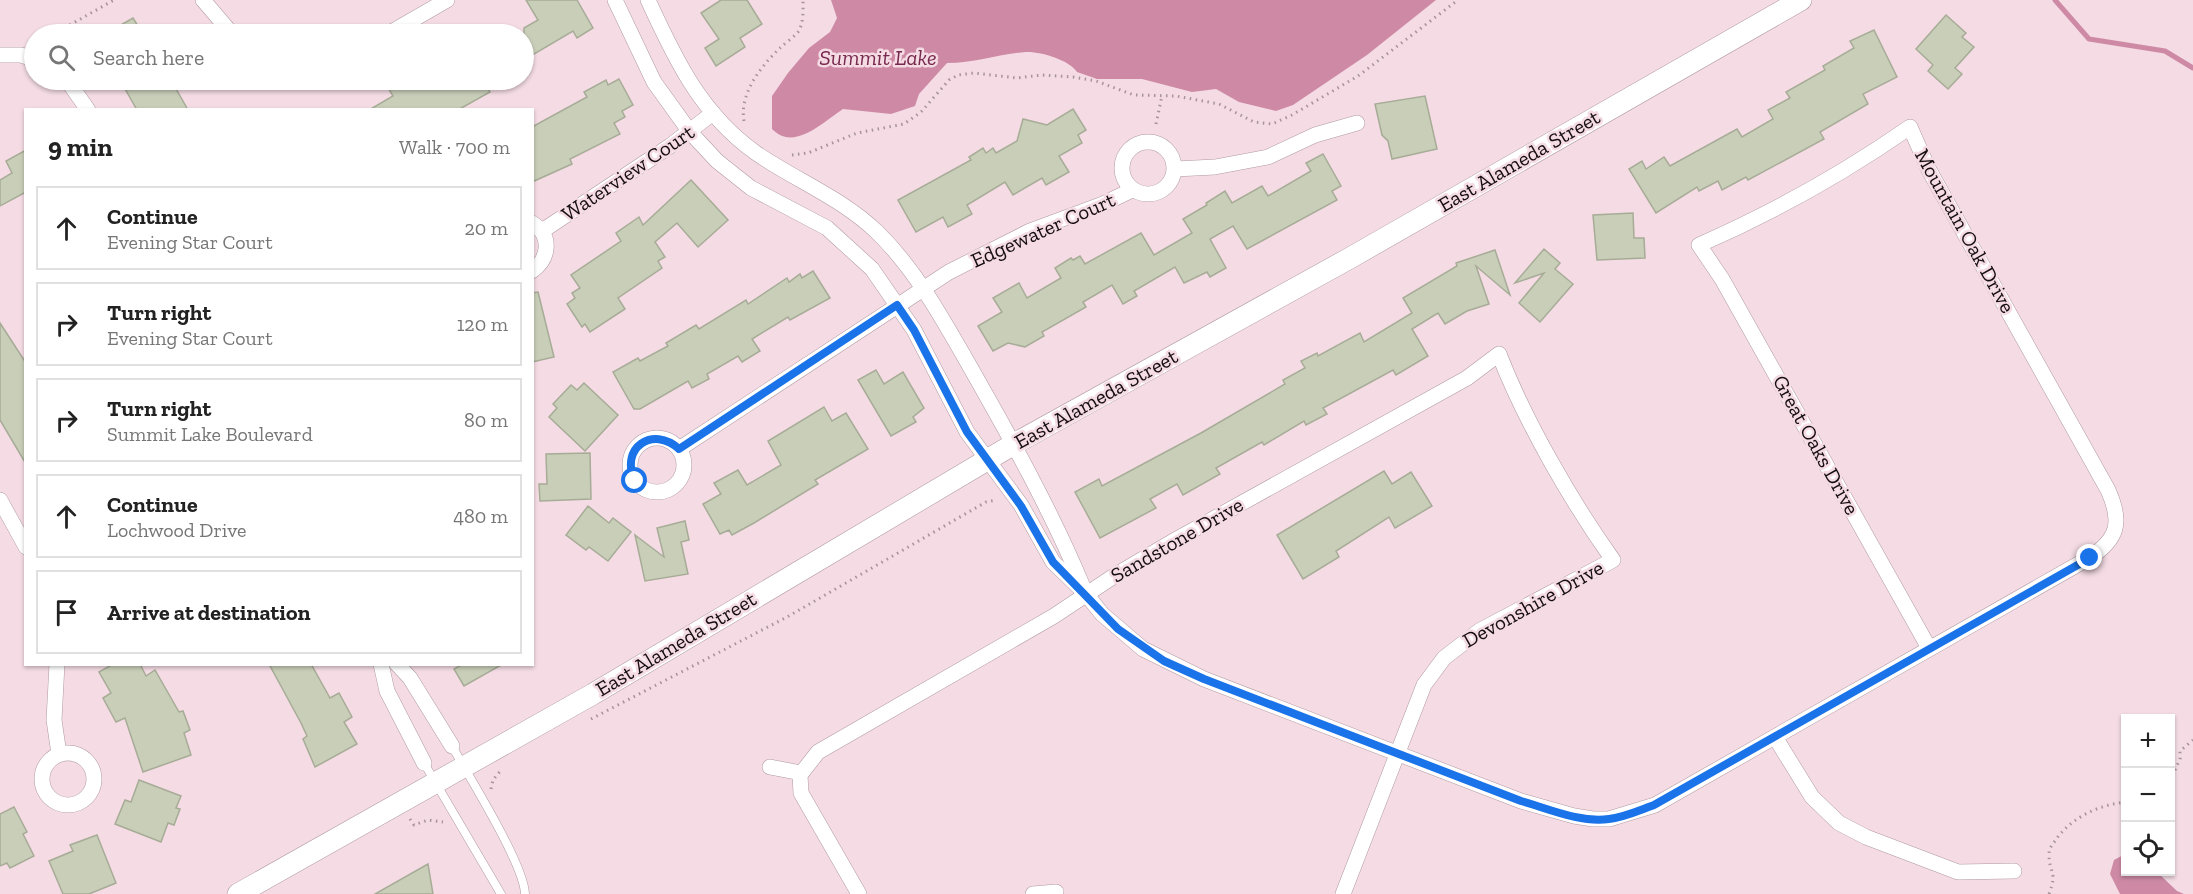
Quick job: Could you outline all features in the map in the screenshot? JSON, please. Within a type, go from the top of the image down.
[{"type":"street","points":[[203,0],[223,24]]},
{"type":"street","points":[[405,24],[447,0]]},
{"type":"street","points":[[615,0],[645,67],[690,132],[717,160],[751,188],[827,228],[861,256],[914,330],[967,432],[1021,506],[1053,562],[1118,629],[1164,661],[1204,679],[1521,801],[1574,816],[1609,819],[1654,805],[1929,648]]},
{"type":"street","points":[[648,0],[683,73],[712,113],[730,133],[757,154],[828,196],[876,231],[910,268],[1018,454],[1068,552],[1086,594]]},
{"type":"street","name":"East Alameda Street","points":[[238,894],[1018,454],[1350,258],[1801,0]]},
{"type":"street","points":[[0,55],[24,56]]},
{"type":"street","points":[[74,90],[87,108]]},
{"type":"street","name":"Waterview Court","points":[[534,269],[546,256],[547,248],[537,227],[690,132],[712,113]]},
{"type":"street","points":[[1175,169],[1215,167],[1268,157],[1315,135],[1357,123]]},
{"type":"street","name":"Mountain Oak Drive","points":[[1699,244],[1745,225],[1875,151],[1910,127],[1929,170],[2108,490],[2118,516],[2117,524],[2103,549],[1929,648]]},
{"type":"street","name":"Edgewater Court","points":[[1140,143],[1158,144],[1168,151],[1175,169],[1172,180],[1159,193],[1146,195],[1132,190],[1123,179],[1121,165],[1130,148],[1140,143]]},
{"type":"street","name":"Edgewater Court","points":[[679,449],[923,288],[1030,231],[1132,190]]},
{"type":"street","name":"Great Oaks Drive","points":[[1699,244],[1722,279],[1929,648]]},
{"type":"street","name":"Sandstone Drive","points":[[801,773],[818,752],[1054,616],[1176,539],[1467,378],[1499,354]]},
{"type":"street","name":"Devonshire Drive","points":[[1343,894],[1432,672],[1461,642],[1613,560],[1591,529],[1512,388],[1499,354]]},
{"type":"street","points":[[0,500],[21,529]]},
{"type":"street","points":[[57,666],[54,720],[59,754]]},
{"type":"street","points":[[381,666],[387,691],[424,763]]},
{"type":"street","points":[[399,666],[410,678],[452,746]]},
{"type":"street","points":[[1775,737],[1812,797],[1839,823],[1866,837],[1958,872],[2014,871]]},
{"type":"street","points":[[770,767],[801,773],[801,793],[860,894]]},
{"type":"street","points":[[1034,894],[1056,892]]},
{"type":"lane","points":[[452,746],[505,843],[522,879],[525,894]]},
{"type":"lane","points":[[424,763],[501,894]]},
{"type":"path","points":[[72,24],[114,0]]},
{"type":"path","points":[[748,128],[743,121],[744,102],[762,67],[797,33],[803,15],[803,0]]},
{"type":"path","points":[[785,153],[808,153],[844,137],[904,124],[921,112],[944,85],[965,74],[1017,78],[1059,75],[1096,81],[1134,95],[1162,95],[1219,104],[1254,122],[1272,124],[1358,76],[1458,0]]},
{"type":"path","points":[[1156,124],[1162,95]]},
{"type":"path","points":[[581,724],[787,617],[986,502],[998,499]]},
{"type":"path","points":[[2175,770],[2180,759],[2180,751],[2193,740]]},
{"type":"path","points":[[491,794],[492,780],[503,768]]},
{"type":"path","points":[[2049,894],[2055,877],[2049,855],[2050,848],[2062,832],[2070,822],[2092,810],[2121,803]]},
{"type":"path","points":[[410,819],[414,825],[436,819],[447,826]]},
{"type":"water","name":"Summit Lake","points":[[831,0],[1436,0],[1367,55],[1293,105],[1276,111],[1239,102],[1216,89],[1192,92],[1142,79],[1097,79],[1077,72],[1054,57],[1026,52],[968,62],[947,63],[919,94],[915,106],[891,114],[843,109],[818,127],[799,136],[781,135],[772,129],[772,96],[809,48],[830,32],[837,18]]},
{"type":"water","points":[[2121,856],[2121,876],[2161,876],[2177,891],[2184,894],[2120,894],[2110,874],[2114,860]]},
{"type":"building","points":[[526,0],[577,0],[593,28],[577,38],[573,31],[534,54],[534,24],[531,24],[538,20]]},
{"type":"building","points":[[721,0],[747,0],[762,24],[740,38],[745,47],[716,66],[705,48],[719,39],[701,13]]},
{"type":"building","points":[[1946,15],[1966,33],[1962,37],[1974,47],[1955,68],[1962,74],[1948,89],[1928,71],[1933,65],[1916,49]]},
{"type":"building","points":[[133,18],[137,24],[122,24]]},
{"type":"building","points":[[1874,30],[1897,77],[1863,94],[1868,104],[1820,132],[1824,139],[1748,180],[1746,177],[1722,190],[1718,181],[1699,191],[1697,187],[1656,213],[1629,169],[1642,161],[1646,169],[1664,157],[1670,166],[1737,129],[1742,137],[1773,119],[1768,110],[1790,98],[1786,92],[1825,70],[1823,66],[1854,48],[1850,41]]},
{"type":"building","points":[[619,79],[633,105],[622,111],[625,117],[614,123],[620,134],[570,159],[572,164],[534,181],[534,126],[587,97],[584,92],[606,80],[608,85]]},
{"type":"building","points":[[126,90],[177,90],[187,108],[136,108]]},
{"type":"building","points":[[389,90],[489,90],[490,92],[462,108],[372,108],[393,96]]},
{"type":"building","points":[[1425,96],[1437,149],[1392,159],[1388,141],[1382,135],[1375,104]]},
{"type":"building","points":[[1073,109],[1086,130],[1078,135],[1082,143],[1059,156],[1069,172],[1046,185],[1042,178],[1013,195],[1005,182],[967,205],[972,214],[948,227],[943,217],[916,232],[898,200],[971,160],[969,157],[983,148],[986,153],[993,148],[996,153],[1017,141],[1023,119],[1047,125]]},
{"type":"building","points":[[24,151],[24,193],[0,206],[0,180],[12,173],[6,161]]},
{"type":"building","points":[[1323,154],[1341,186],[1332,191],[1337,200],[1247,249],[1233,226],[1210,239],[1226,268],[1210,277],[1207,272],[1184,283],[1175,267],[1134,291],[1137,296],[1123,304],[1112,285],[1083,302],[1086,307],[1042,332],[1044,336],[1025,347],[1008,343],[993,351],[978,326],[1002,312],[993,298],[1019,283],[1027,298],[1061,278],[1055,268],[1071,258],[1073,260],[1080,256],[1085,264],[1141,233],[1154,255],[1192,233],[1183,219],[1225,191],[1232,203],[1262,186],[1268,196],[1311,171],[1306,163]]},
{"type":"building","points":[[691,180],[728,220],[698,247],[677,223],[655,242],[665,257],[658,261],[662,268],[618,298],[625,309],[590,332],[585,324],[582,327],[567,304],[575,298],[572,293],[580,288],[571,275],[621,241],[616,233],[639,217],[643,225]]},
{"type":"building","points":[[1633,213],[1634,238],[1644,238],[1645,258],[1597,260],[1593,215]]},
{"type":"building","points":[[1544,249],[1560,263],[1555,269],[1573,284],[1540,322],[1519,303],[1544,273],[1515,283]]},
{"type":"building","points":[[1495,250],[1510,295],[1476,266],[1489,304],[1467,311],[1445,324],[1438,313],[1412,329],[1428,356],[1396,375],[1393,370],[1323,408],[1327,414],[1306,425],[1304,421],[1264,445],[1262,442],[1216,468],[1220,474],[1183,495],[1177,484],[1150,499],[1156,508],[1100,538],[1075,492],[1099,479],[1102,486],[1201,433],[1285,384],[1283,380],[1305,368],[1301,361],[1317,353],[1318,356],[1360,333],[1364,342],[1412,313],[1403,298],[1457,266],[1456,263]]},
{"type":"building","points":[[813,271],[830,298],[790,320],[788,317],[752,339],[760,351],[742,362],[738,356],[707,374],[709,379],[692,388],[688,381],[640,409],[634,409],[613,372],[638,358],[640,361],[668,346],[666,343],[696,325],[699,329],[746,300],[748,304],[787,278],[789,282],[800,274],[802,278]]},
{"type":"building","points":[[538,292],[554,357],[534,362],[534,293]]},
{"type":"building","points":[[0,323],[24,360],[24,461],[0,420]]},
{"type":"building","points":[[876,370],[884,384],[903,372],[924,408],[913,417],[916,422],[891,436],[858,380]]},
{"type":"building","points":[[584,383],[618,415],[585,451],[549,417],[557,408],[553,404],[571,385],[577,390]]},
{"type":"building","points":[[824,407],[832,421],[846,413],[868,449],[815,480],[818,484],[754,523],[732,535],[729,530],[720,534],[703,504],[721,494],[714,483],[738,470],[747,485],[781,465],[768,441]]},
{"type":"building","points":[[590,453],[591,499],[540,501],[539,484],[547,484],[546,454]]},
{"type":"building","points":[[1384,471],[1392,484],[1411,472],[1432,506],[1395,528],[1389,517],[1336,551],[1339,557],[1303,579],[1277,535]]},
{"type":"building","points":[[588,506],[609,523],[613,518],[631,532],[608,561],[589,547],[586,550],[566,535]]},
{"type":"building","points":[[685,521],[689,540],[681,542],[688,574],[645,581],[635,535],[664,557],[657,528]]},
{"type":"building","points":[[110,666],[141,666],[146,676],[155,670],[179,712],[183,711],[190,730],[184,733],[191,755],[143,772],[125,718],[116,722],[103,698],[111,693],[99,672]]},
{"type":"building","points":[[270,666],[312,666],[330,698],[339,693],[352,717],[344,722],[357,744],[315,767],[303,739],[307,736]]},
{"type":"building","points":[[459,666],[499,666],[464,686],[454,669]]},
{"type":"building","points":[[139,780],[181,796],[176,808],[180,809],[174,825],[168,823],[161,842],[115,824],[125,800],[131,802]]},
{"type":"building","points":[[14,807],[27,832],[23,834],[34,856],[10,868],[7,863],[0,866],[0,814]]},
{"type":"building","points":[[97,835],[116,883],[89,894],[63,894],[49,861],[73,851],[70,845]]},
{"type":"building","points":[[428,864],[433,894],[375,894]]},
{"type":"waterway","points":[[2055,0],[2089,39],[2165,51],[2193,68]]},
{"type":"route","points":[[635,481],[630,464],[633,452],[640,444],[649,439],[660,438],[672,442],[679,449],[897,305],[914,330],[967,432],[1021,506],[1053,562],[1086,594],[1102,614],[1143,649],[1204,679],[1369,740],[1521,801],[1593,819],[1609,819],[1654,805],[2090,558]]}]
